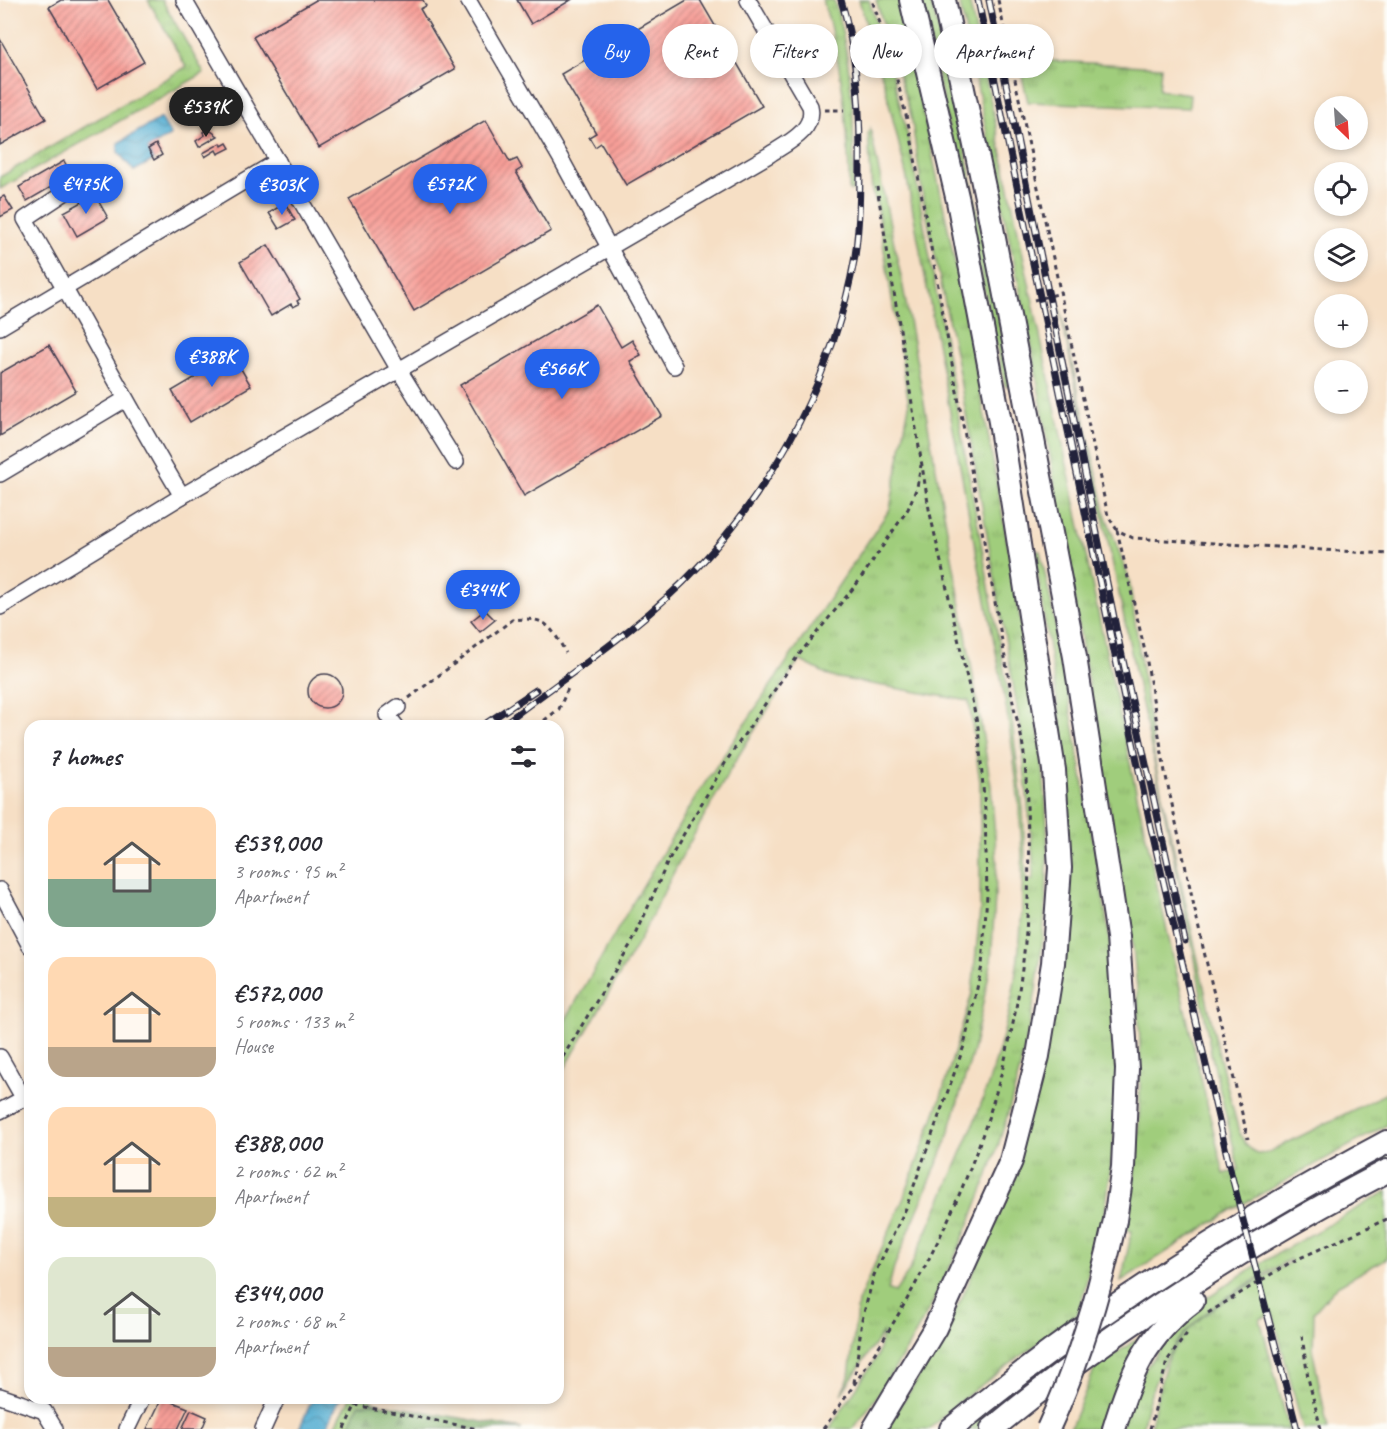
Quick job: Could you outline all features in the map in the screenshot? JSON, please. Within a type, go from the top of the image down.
[{"type":"highway","points":[[874,1429],[935,1329],[1011,1161],[1038,1056],[1053,963],[1060,868],[1054,770],[1002,433],[958,201],[911,0]]},
{"type":"highway","points":[[944,0],[986,197],[1075,657],[1118,937],[1127,1069],[1124,1147],[1115,1220],[1104,1271],[1085,1336],[1048,1429]]},
{"type":"highway","points":[[951,1429],[1023,1371],[1160,1274],[1219,1237],[1387,1142]]},
{"type":"highway","points":[[992,1429],[1056,1380],[1224,1264],[1387,1171]]},
{"type":"highway","points":[[1114,1429],[1127,1386],[1141,1355],[1161,1327],[1197,1298],[1291,1236],[1324,1205]]},
{"type":"lane","points":[[184,0],[399,370],[456,462]]},
{"type":"lane","points":[[468,0],[674,366]]},
{"type":"lane","points":[[0,607],[182,496],[769,155],[803,132],[810,120],[811,110],[748,0]]},
{"type":"lane","points":[[0,327],[279,161]]},
{"type":"lane","points":[[87,178],[25,219],[65,288],[124,400],[182,496]]},
{"type":"lane","points":[[0,474],[124,400]]},
{"type":"lane","points":[[391,720],[387,715],[398,706]]},
{"type":"lane","points":[[0,890],[24,935]]},
{"type":"lane","points":[[0,1057],[24,1093]]},
{"type":"lane","points":[[0,1112],[24,1099]]},
{"type":"lane","points":[[0,1396],[44,1411],[54,1429]]},
{"type":"lane","points":[[127,1429],[139,1404]]},
{"type":"lane","points":[[263,1429],[274,1404]]},
{"type":"path","points":[[823,1429],[853,1388],[923,1275],[975,1161],[989,1121],[1017,1011],[1024,964],[1029,875],[1024,738],[1015,713],[910,131],[891,56],[872,0]]},
{"type":"path","points":[[998,0],[1108,516],[1118,530],[1146,656],[1165,772],[1248,1139]]},
{"type":"path","points":[[811,110],[844,110]]},
{"type":"path","points":[[853,1388],[859,1360],[862,1320],[874,1275],[906,1208],[964,1046],[982,966],[987,895],[985,810],[978,727],[930,508],[877,187]]},
{"type":"path","points":[[1034,300],[1061,293]]},
{"type":"path","points":[[564,1055],[635,937],[668,861],[727,760],[797,657],[859,581],[908,509],[917,487],[922,461]]},
{"type":"path","points":[[1118,530],[1133,538],[1387,554]]},
{"type":"path","points":[[398,706],[512,621],[532,618],[543,620],[554,632],[566,653]]},
{"type":"path","points":[[545,720],[559,710],[569,686]]},
{"type":"path","points":[[1203,1317],[1229,1298],[1291,1262],[1387,1219]]},
{"type":"path","points":[[1150,1429],[1167,1361],[1191,1328]]},
{"type":"path","points":[[1302,1336],[1308,1378],[1321,1429]]},
{"type":"path","points":[[344,1429],[355,1405],[478,1429]]},
{"type":"green space","points":[[148,0],[162,0],[204,73],[0,189],[0,177],[186,67]]},
{"type":"green space","points":[[823,0],[834,0],[849,71],[854,143],[853,191],[849,191],[846,119],[838,61],[838,24],[830,23]]},
{"type":"green space","points":[[859,0],[869,0],[877,24],[866,24]]},
{"type":"green space","points":[[876,0],[900,0],[905,24],[883,24]]},
{"type":"green space","points":[[921,0],[930,0],[937,24],[934,24],[934,60]]},
{"type":"green space","points":[[959,0],[969,0],[974,24],[964,24]]},
{"type":"green space","points":[[1054,61],[1161,67],[1159,90],[1190,94],[1189,108],[1028,102],[1022,78],[1054,78]]},
{"type":"green space","points":[[883,78],[893,78],[909,141],[1010,704],[1023,809],[1026,880],[1033,880],[1033,857],[1020,724],[957,362],[923,197],[911,115],[900,78],[916,78],[974,361],[1036,714],[1046,800],[1045,907],[1037,986],[1021,1066],[998,1145],[970,1222],[936,1296],[897,1365],[853,1429],[829,1429],[877,1357],[883,1332],[841,1394],[849,1377],[858,1302],[905,1195],[941,1097],[972,993],[980,911],[980,782],[969,701],[832,677],[799,660],[737,758],[681,858],[638,943],[564,1070],[564,1023],[699,792],[890,509],[909,405],[877,205],[872,192],[868,133],[870,128],[903,287],[966,634],[991,786],[997,863],[991,964],[973,1051],[945,1145],[894,1267],[888,1290],[895,1292],[908,1273],[955,1168],[996,1060],[1014,986],[1021,929],[1022,872],[1020,815],[1005,700],[906,174]]},
{"type":"green space","points":[[938,78],[951,78],[1012,386],[1005,386]]},
{"type":"green space","points":[[975,78],[985,78],[1124,735],[1224,1174],[1239,1170],[1211,1053],[1195,959],[1056,291],[1106,516],[1129,579],[1156,768],[1218,1051],[1239,1132],[1247,1146],[1257,1154],[1267,1153],[1387,1093],[1387,1125],[1232,1210],[1121,1281],[1132,1231],[1127,1230],[1139,1125],[1140,1054],[1137,984],[1133,948],[1031,343]]},
{"type":"green space","points":[[1034,551],[1040,551],[1058,639],[1114,972],[1118,1034],[1117,1092],[1110,1178],[1101,1235],[1096,1264],[1091,1263],[1078,1314],[964,1398],[929,1429],[885,1429],[912,1388],[962,1298],[1002,1206],[1069,874],[1068,807],[1061,727]]},
{"type":"green space","points":[[1387,1152],[1387,1161],[998,1412],[977,1429],[967,1429],[1015,1390],[1185,1269]]},
{"type":"green space","points":[[1387,1191],[1387,1258],[1337,1286],[1314,1312],[1313,1353],[1328,1429],[1303,1429],[1273,1314],[1260,1319],[1289,1429],[1150,1429],[1167,1362],[1184,1336],[1176,1344],[1162,1367],[1150,1395],[1142,1429],[1120,1429],[1135,1383],[1188,1310],[1249,1270]],"holes":[[[1290,1259],[1291,1262],[1209,1312],[1235,1292]]]},
{"type":"green space","points":[[1143,1335],[1107,1429],[1070,1429],[1095,1368]]},
{"type":"green space","points":[[347,1404],[359,1404],[348,1429],[334,1429]]},
{"type":"green space","points":[[359,1404],[383,1404],[522,1429],[348,1429]]},
{"type":"water","points":[[161,118],[171,135],[148,149],[154,160],[134,171],[118,152],[118,143]]},
{"type":"water","points":[[310,1404],[337,1404],[326,1429],[299,1429]]},
{"type":"building","points":[[61,0],[108,0],[144,62],[97,89],[49,7]]},
{"type":"building","points":[[316,0],[423,0],[426,6],[420,9],[455,69],[319,148],[253,37]]},
{"type":"building","points":[[517,0],[571,0],[531,24]]},
{"type":"building","points":[[687,0],[700,0],[714,24],[662,24],[662,78],[738,78],[738,65],[762,106],[626,185],[601,143],[595,147],[589,137],[596,133],[561,74],[582,62],[582,78],[650,78],[650,24],[646,24]]},
{"type":"building","points":[[0,39],[46,119],[0,145]]},
{"type":"building","points":[[486,120],[510,162],[517,159],[522,168],[516,172],[551,231],[414,311],[349,199]]},
{"type":"building","points":[[208,129],[218,136],[199,147],[196,141],[205,135],[203,132]]},
{"type":"building","points":[[221,143],[222,146],[227,143],[230,148],[218,154],[216,150],[205,157],[203,153]]},
{"type":"building","points":[[156,144],[162,155],[154,160],[148,149]]},
{"type":"building","points":[[64,161],[72,175],[27,201],[19,187]]},
{"type":"building","points":[[95,195],[108,218],[77,236],[64,212]]},
{"type":"building","points":[[4,196],[13,210],[0,217],[0,198]]},
{"type":"building","points":[[285,203],[295,220],[279,229],[269,213]]},
{"type":"building","points":[[268,245],[300,299],[297,301],[299,304],[293,307],[291,304],[271,316],[240,262]]},
{"type":"building","points":[[597,305],[621,347],[632,340],[641,355],[630,361],[662,416],[524,496],[460,385]]},
{"type":"building","points":[[49,345],[76,391],[0,436],[0,373]]},
{"type":"building","points":[[233,355],[251,386],[190,422],[172,391]]},
{"type":"building","points":[[485,610],[495,620],[480,632],[471,621]]},
{"type":"building","points":[[325,674],[337,679],[342,691],[337,703],[325,708],[313,703],[308,691],[313,679]]},
{"type":"building","points":[[159,1404],[178,1404],[188,1408],[178,1429],[147,1429]]},
{"type":"building","points":[[191,1410],[207,1417],[202,1429],[182,1429]]},
{"type":"railway","points":[[509,720],[628,631],[698,567],[727,534],[778,462],[818,383],[846,299],[855,256],[859,217],[858,94],[854,56],[841,0]]},
{"type":"railway","points":[[978,0],[1151,828],[1231,1173],[1297,1429]]},
{"type":"railway","points":[[989,0],[1119,642],[1185,941]]},
{"type":"railway","points":[[491,720],[536,690]]}]
